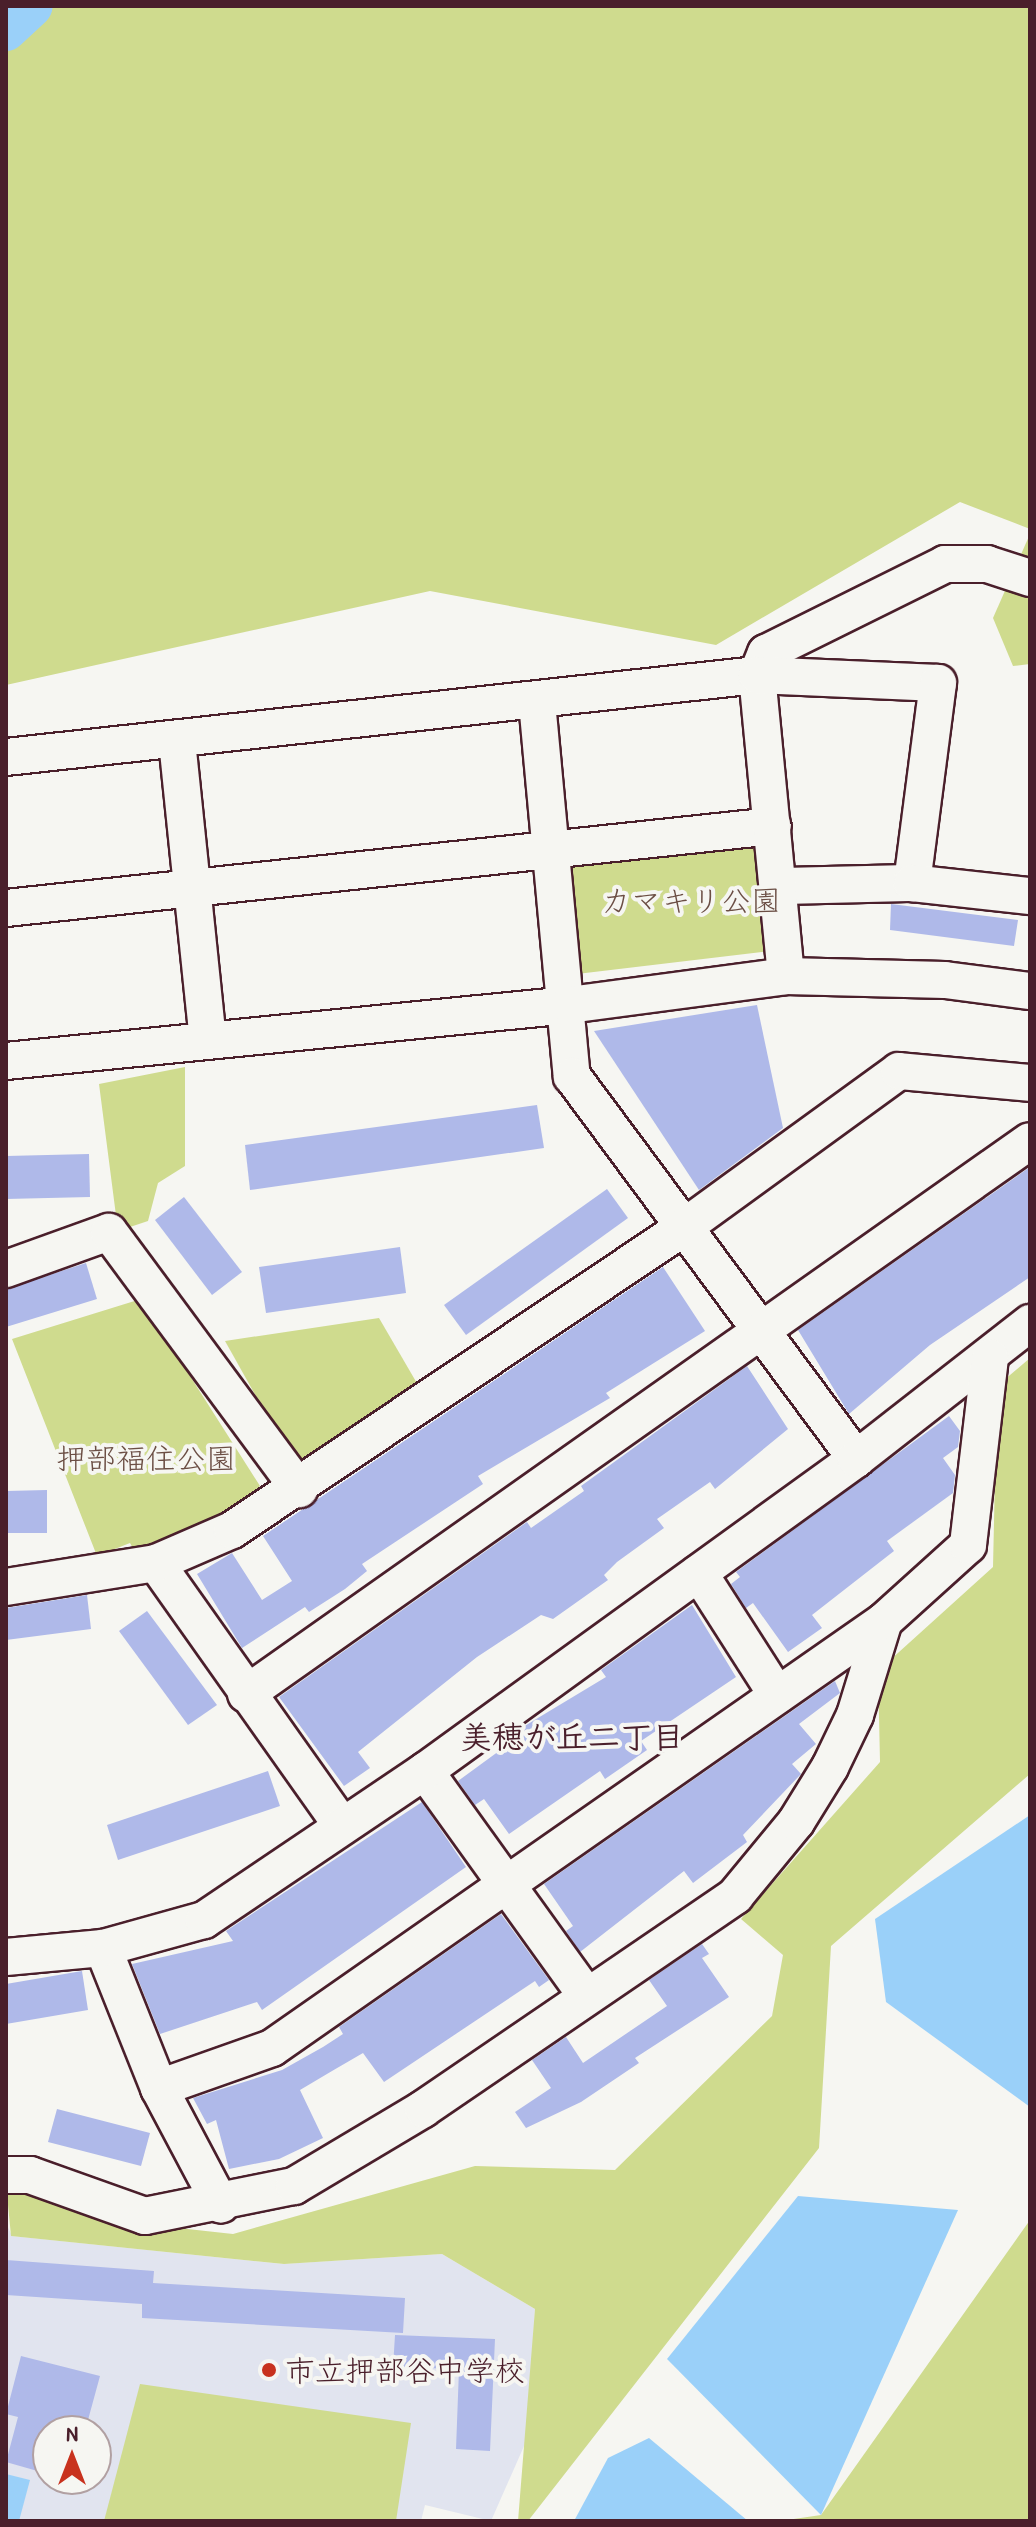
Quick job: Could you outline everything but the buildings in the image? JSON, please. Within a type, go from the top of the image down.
[{"type":"street","points":[[786,976],[780,886],[757,675],[766,653],[945,564],[987,564],[1030,578]]},
{"type":"street","points":[[6,757],[537,702],[757,675],[938,683],[912,883]]},
{"type":"street","points":[[537,702],[550,850],[569,1005],[572,1076],[759,1333],[856,1459]]},
{"type":"street","points":[[177,741],[208,1040]]},
{"type":"street","points":[[6,908],[773,826]]},
{"type":"street","points":[[780,886],[912,883],[1030,896]]},
{"type":"street","points":[[6,1061],[569,1005],[786,976],[945,980],[1030,991]]},
{"type":"street","points":[[6,1587],[156,1563],[232,1530],[299,1489],[683,1228],[899,1071],[1030,1083]]},
{"type":"street","points":[[246,1694],[1030,1141]]},
{"type":"street","points":[[6,1269],[109,1232],[299,1489]]},
{"type":"street","points":[[6,1957],[103,1948],[204,1920],[340,1823],[425,1771],[699,1573],[856,1459],[1030,1323]]},
{"type":"street","points":[[159,2088],[272,2048],[884,1621],[968,1545],[990,1357]]},
{"type":"street","points":[[156,1563],[340,1823]]},
{"type":"street","points":[[699,1573],[777,1695]]},
{"type":"street","points":[[6,2175],[30,2175],[145,2216],[221,2205],[294,2186],[423,2109],[585,1994],[735,1896],[796,1822],[855,1715],[884,1621]]},
{"type":"street","points":[[425,1771],[585,1994]]},
{"type":"street","points":[[103,1948],[159,2088],[221,2205]]},
{"type":"shaded area","name":"市立押部谷中学校","points":[[6,2223],[12,2236],[283,2264],[442,2254],[535,2309],[528,2437],[491,2521],[425,2505],[421,2521],[6,2521]]},
{"type":"green space","points":[[6,6],[1030,6],[1030,529],[960,502],[716,645],[430,591],[6,685]]},
{"type":"green space","points":[[1030,534],[1030,664],[1013,666],[993,618]]},
{"type":"green space","name":"カマキリ公園","points":[[760,829],[771,951],[577,974],[562,856]]},
{"type":"green space","points":[[185,1067],[185,1166],[158,1183],[148,1221],[118,1231],[99,1084]]},
{"type":"green space","name":"押部福住公園","points":[[141,1299],[260,1486],[219,1525],[138,1557],[130,1543],[97,1556],[12,1339]]},
{"type":"green space","name":"押部福住公園","points":[[379,1318],[418,1385],[302,1478],[225,1341]]},
{"type":"green space","points":[[1030,1358],[1030,1774],[831,1946],[819,2148],[528,2521],[518,2521],[535,2309],[442,2254],[284,2264],[11,2236],[6,2184],[142,2224],[233,2234],[475,2166],[615,2170],[772,2016],[783,1955],[741,1919],[880,1762],[878,1671],[993,1567],[997,1386]]},
{"type":"green space","points":[[1030,2220],[1030,2521],[780,2521],[821,2515]]},
{"type":"green space","points":[[140,2384],[411,2423],[396,2521],[104,2521]]},
{"type":"water","points":[[1030,1815],[1030,2107],[886,2002],[875,1919]]},
{"type":"water","points":[[798,2196],[958,2210],[821,2515],[667,2359]]},
{"type":"water","points":[[649,2438],[748,2521],[574,2521],[608,2458]]},
{"type":"water","points":[[6,2474],[30,2480],[19,2521],[6,2521]]},
{"type":"waterway","points":[[6,30],[32,6]]},
{"type":"place","name":"市立押部谷中学校","points":[[269,2370]]},
{"type":"district","name":"美穂が丘二丁目","points":[[572,1737]]}]
